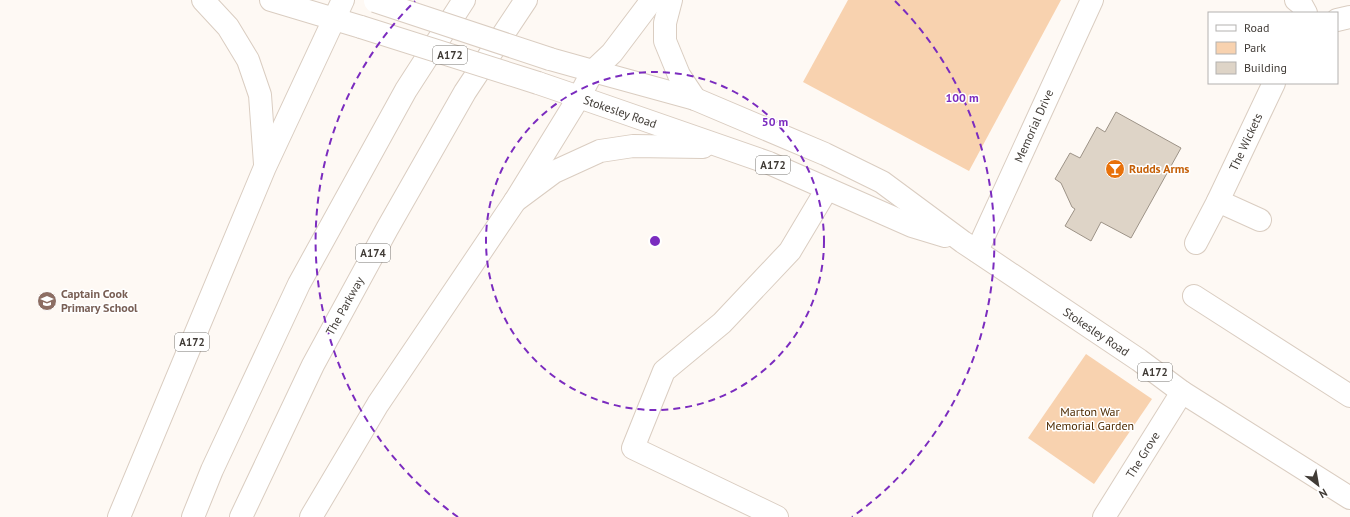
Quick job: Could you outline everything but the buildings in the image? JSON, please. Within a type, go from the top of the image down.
[{"type":"main road","name":"A172","points":[[202,0],[228,27],[248,60],[260,96],[265,167]]},
{"type":"main road","name":"Stokesley Road","points":[[271,0],[338,9],[361,27],[538,82],[768,163],[912,226],[970,247]]},
{"type":"main road","name":"Stokesley Road","points":[[374,0],[550,58],[695,100],[826,154],[882,182],[970,247],[1139,360],[1182,392],[1350,498]]},
{"type":"main road","points":[[193,517],[212,470],[299,284],[406,90],[464,0]]},
{"type":"main road","name":"The Parkway","points":[[241,517],[312,365],[465,92],[526,0]]},
{"type":"main road","points":[[311,517],[378,404],[515,201],[579,97],[593,70],[612,53],[652,0]]},
{"type":"main road","points":[[671,0],[665,23],[665,41],[679,75],[695,100]]},
{"type":"main road","name":"Memorial Drive","points":[[970,247],[1092,0]]},
{"type":"main road","points":[[1296,0],[1301,4],[1305,12]]},
{"type":"main road","name":"A172","points":[[119,517],[265,167],[338,9]]},
{"type":"main road","points":[[1338,20],[1350,17]]},
{"type":"main road","name":"The Wickets","points":[[1196,243],[1218,201],[1274,84]]},
{"type":"main road","points":[[515,201],[554,172],[600,151],[633,146],[724,148]]},
{"type":"main road","points":[[777,517],[633,448],[664,371],[722,323],[790,251],[826,189]]},
{"type":"main road","points":[[1218,201],[1260,220]]},
{"type":"main road","points":[[1194,296],[1350,396]]},
{"type":"main road","name":"The Grove","points":[[1104,517],[1182,392]]},
{"type":"green space","points":[[848,0],[1061,0],[969,171],[803,82]]},
{"type":"green space","name":"Marton War Memorial Garden","points":[[1086,354],[1152,399],[1094,484],[1028,438]]},
{"type":"place","name":"Rudds Arms","points":[[1115,169]]},
{"type":"place","name":"Captain Cook Primary School","points":[[47,301]]}]
